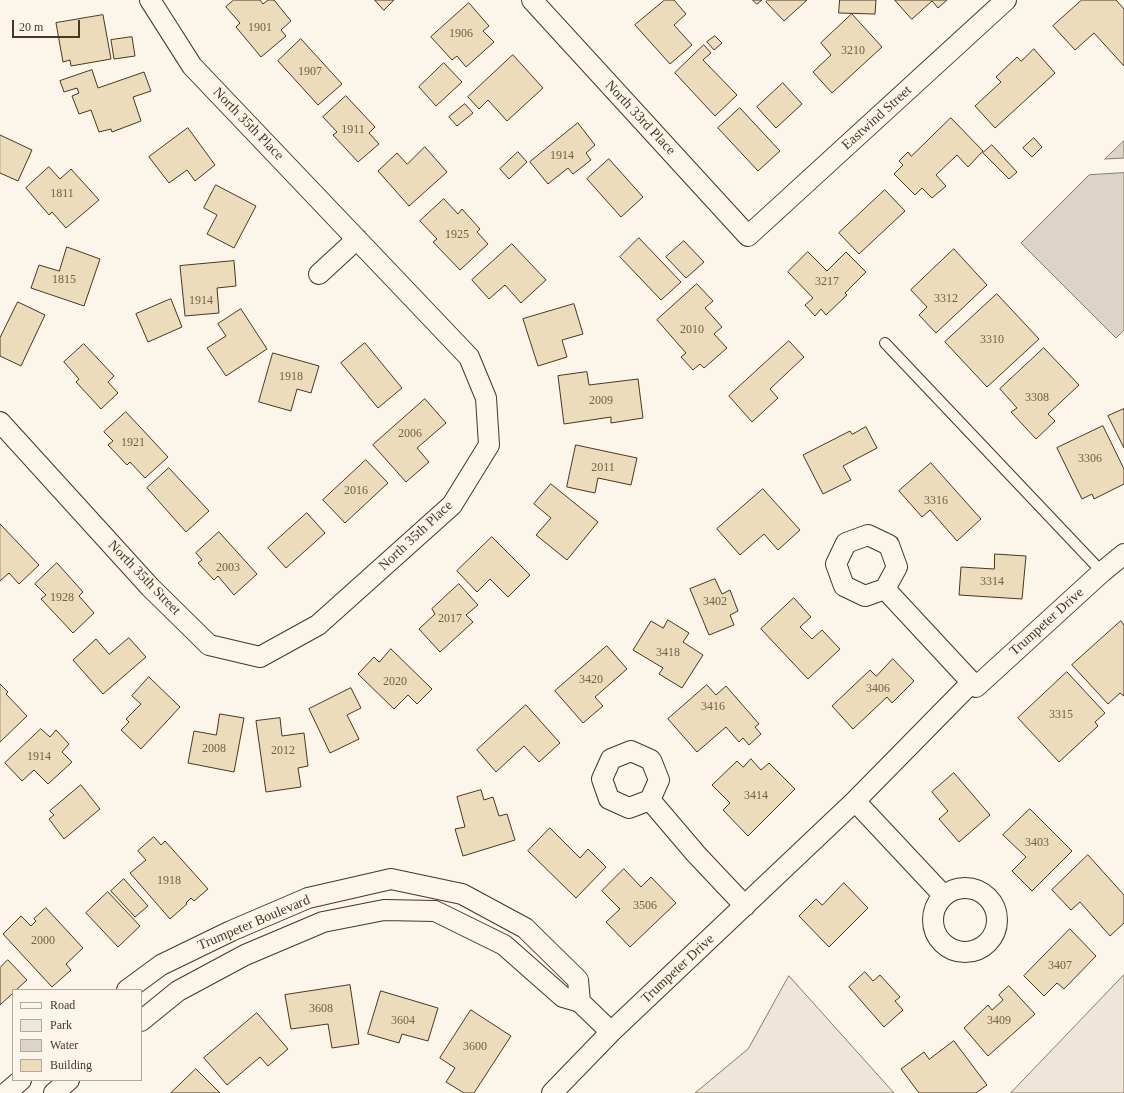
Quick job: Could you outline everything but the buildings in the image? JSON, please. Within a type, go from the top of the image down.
[{"type":"street","name":"North 35th Place","points":[[150,0],[192,66],[469,357],[486,398],[488,445],[452,505],[318,625]]},
{"type":"street","name":"North 33rd Place","points":[[532,0],[748,236]]},
{"type":"street","name":"Eastwind Street","points":[[748,236],[1006,0]]},
{"type":"street","points":[[320,274],[357,239]]},
{"type":"street","name":"North 35th Street","points":[[0,422],[150,587],[209,645],[260,657],[318,625]]},
{"type":"street","name":"Trumpeter Drive","points":[[552,1093],[611,1032],[855,801],[972,682],[976,687],[1102,572],[1124,554]]},
{"type":"street","points":[[885,590],[972,682]]},
{"type":"street","points":[[650,800],[696,854],[745,906]]},
{"type":"street","points":[[855,801],[944,896]]},
{"type":"street","name":"Trumpeter Boulevard","points":[[127,989],[161,965],[231,931],[308,898],[391,879],[462,894],[525,928],[578,980],[580,1002]]},
{"type":"street","name":"Trumpeter Boulevard","points":[[142,1020],[178,991],[245,955],[323,922],[384,910],[435,911],[504,944],[563,997],[580,1002],[611,1032]]},
{"type":"street","points":[[6,1093],[20,1081]]},
{"type":"street","points":[[54,1093],[68,1081]]},
{"type":"lane","points":[[885,343],[1102,572]]},
{"type":"green space","points":[[1124,975],[1124,1093],[1011,1093]]},
{"type":"green space","points":[[789,976],[894,1093],[695,1093],[748,1049]]},
{"type":"water","points":[[1124,141],[1124,158],[1105,159]]},
{"type":"water","points":[[1124,173],[1124,330],[1116,338],[1021,243],[1089,175]]}]
